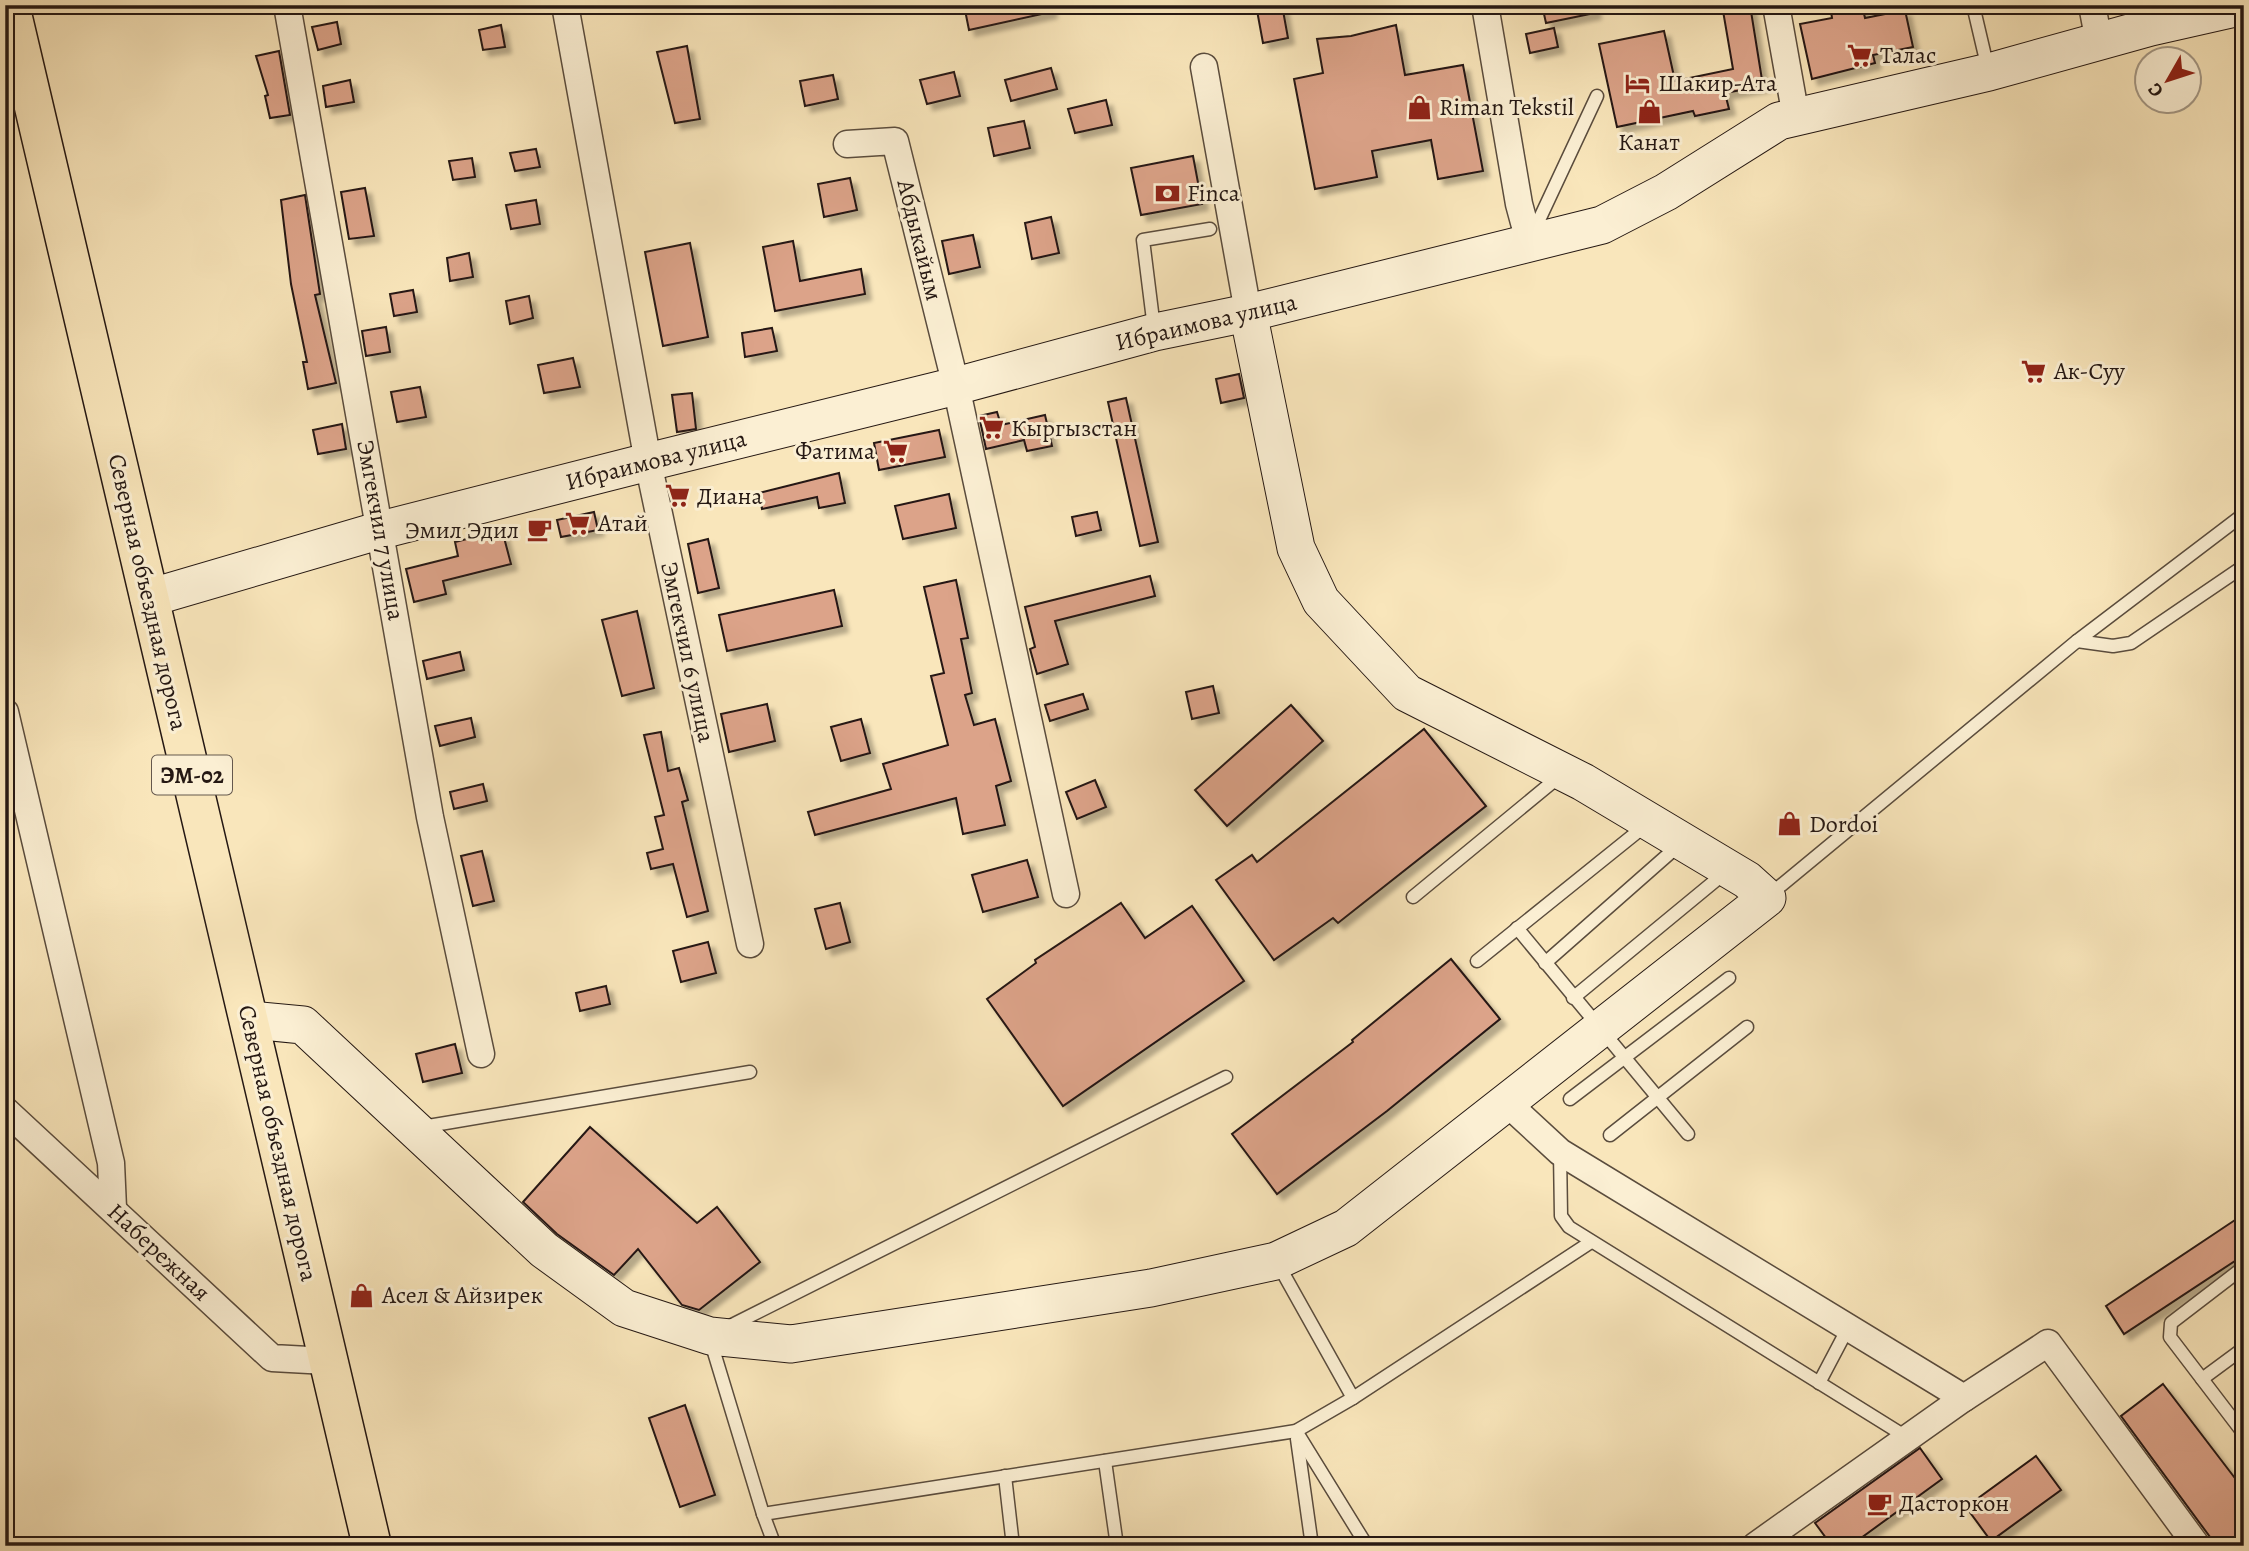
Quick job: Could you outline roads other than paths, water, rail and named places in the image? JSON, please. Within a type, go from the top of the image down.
[{"type":"highway","name":"Северная объездная дорога","points":[[10,5],[251,1020],[327,1361],[372,1546]]},
{"type":"street","name":"Эмгекчил 7 улица","points":[[287,5],[430,817],[481,1054]]},
{"type":"street","name":"Эмгекчил 6 улица","points":[[565,5],[648,462],[750,944]]},
{"type":"street","points":[[1485,5],[1519,204],[1529,242]]},
{"type":"street","points":[[1776,5],[1796,117]]},
{"type":"street","points":[[2092,5],[2099,42]]},
{"type":"street","name":"Ибраимова улица","points":[[149,598],[381,530],[956,386],[1155,332],[1248,312],[1602,225],[1666,192],[1779,121],[1989,72],[2099,42],[2150,22],[2244,6]]},
{"type":"street","points":[[251,1020],[303,1025],[544,1250],[624,1308],[710,1336],[792,1344],[1151,1287],[1276,1261],[1346,1228],[1508,1104],[1612,1044],[1767,898],[1730,869],[1564,772],[1407,693],[1321,601],[1296,548],[1248,312],[1204,67]]},
{"type":"street","name":"Абдыкайым","points":[[847,144],[895,141],[956,386]]},
{"type":"street","points":[[956,386],[1066,894]]},
{"type":"street","points":[[5,712],[111,1163],[113,1208]]},
{"type":"street","points":[[1508,1104],[1560,1152],[1964,1398]]},
{"type":"street","name":"Набережная","points":[[5,1110],[272,1358],[327,1361]]},
{"type":"street","points":[[1755,1546],[1964,1398],[2048,1343],[2197,1546]]},
{"type":"lane","points":[[1973,5],[1989,72]]},
{"type":"lane","points":[[1529,242],[1597,96]]},
{"type":"lane","points":[[1155,332],[1143,240],[1210,229]]},
{"type":"lane","points":[[1767,898],[2077,641],[2244,514]]},
{"type":"lane","points":[[2077,641],[2113,646],[2132,643],[2244,566]]},
{"type":"lane","points":[[1413,897],[1564,772]]},
{"type":"lane","points":[[1477,961],[1650,822]]},
{"type":"lane","points":[[1545,962],[1683,841]]},
{"type":"lane","points":[[1573,998],[1730,869]]},
{"type":"lane","points":[[1517,928],[1688,1134]]},
{"type":"lane","points":[[1570,1099],[1612,1044],[1729,978]]},
{"type":"lane","points":[[1610,1135],[1747,1027]]},
{"type":"lane","points":[[414,1129],[750,1072]]},
{"type":"lane","points":[[775,1546],[762,1514],[710,1336],[1227,1077]]},
{"type":"lane","points":[[1560,1152],[1561,1216],[1569,1227],[1908,1438]]},
{"type":"lane","points":[[762,1514],[1296,1431],[1353,1398],[1591,1242]]},
{"type":"lane","points":[[1276,1261],[1353,1398]]},
{"type":"lane","points":[[2242,1427],[2170,1336],[2171,1323],[2244,1267]]},
{"type":"lane","points":[[1818,1383],[1848,1328]]},
{"type":"lane","points":[[2202,1379],[2244,1348]]},
{"type":"lane","points":[[1296,1431],[1312,1546]]},
{"type":"lane","points":[[1296,1431],[1367,1546]]},
{"type":"lane","points":[[1105,1461],[1117,1546]]},
{"type":"lane","points":[[1005,1476],[1013,1546]]},
{"type":"place","name":"Талас","points":[[1860,55]]},
{"type":"place","name":"Шакир-Ата","points":[[1638,83]]},
{"type":"place","name":"Riman Tekstil","points":[[1419,107]]},
{"type":"place","name":"Канат","points":[[1649,111]]},
{"type":"place","name":"Finca","points":[[1167,193]]},
{"type":"place","name":"Ак-Суу","points":[[2034,371]]},
{"type":"place","name":"Кыргызстан","points":[[991,428]]},
{"type":"place","name":"Фатима","points":[[895,451]]},
{"type":"place","name":"Диана","points":[[677,496]]},
{"type":"place","name":"Атай","points":[[578,523]]},
{"type":"place","name":"Эмил Эдил","points":[[539,530]]},
{"type":"place","name":"Dordoi","points":[[1789,824]]},
{"type":"place","name":"Асел & Айзирек","points":[[362,1295]]},
{"type":"place","name":"Дасторкон","points":[[1879,1503]]}]
